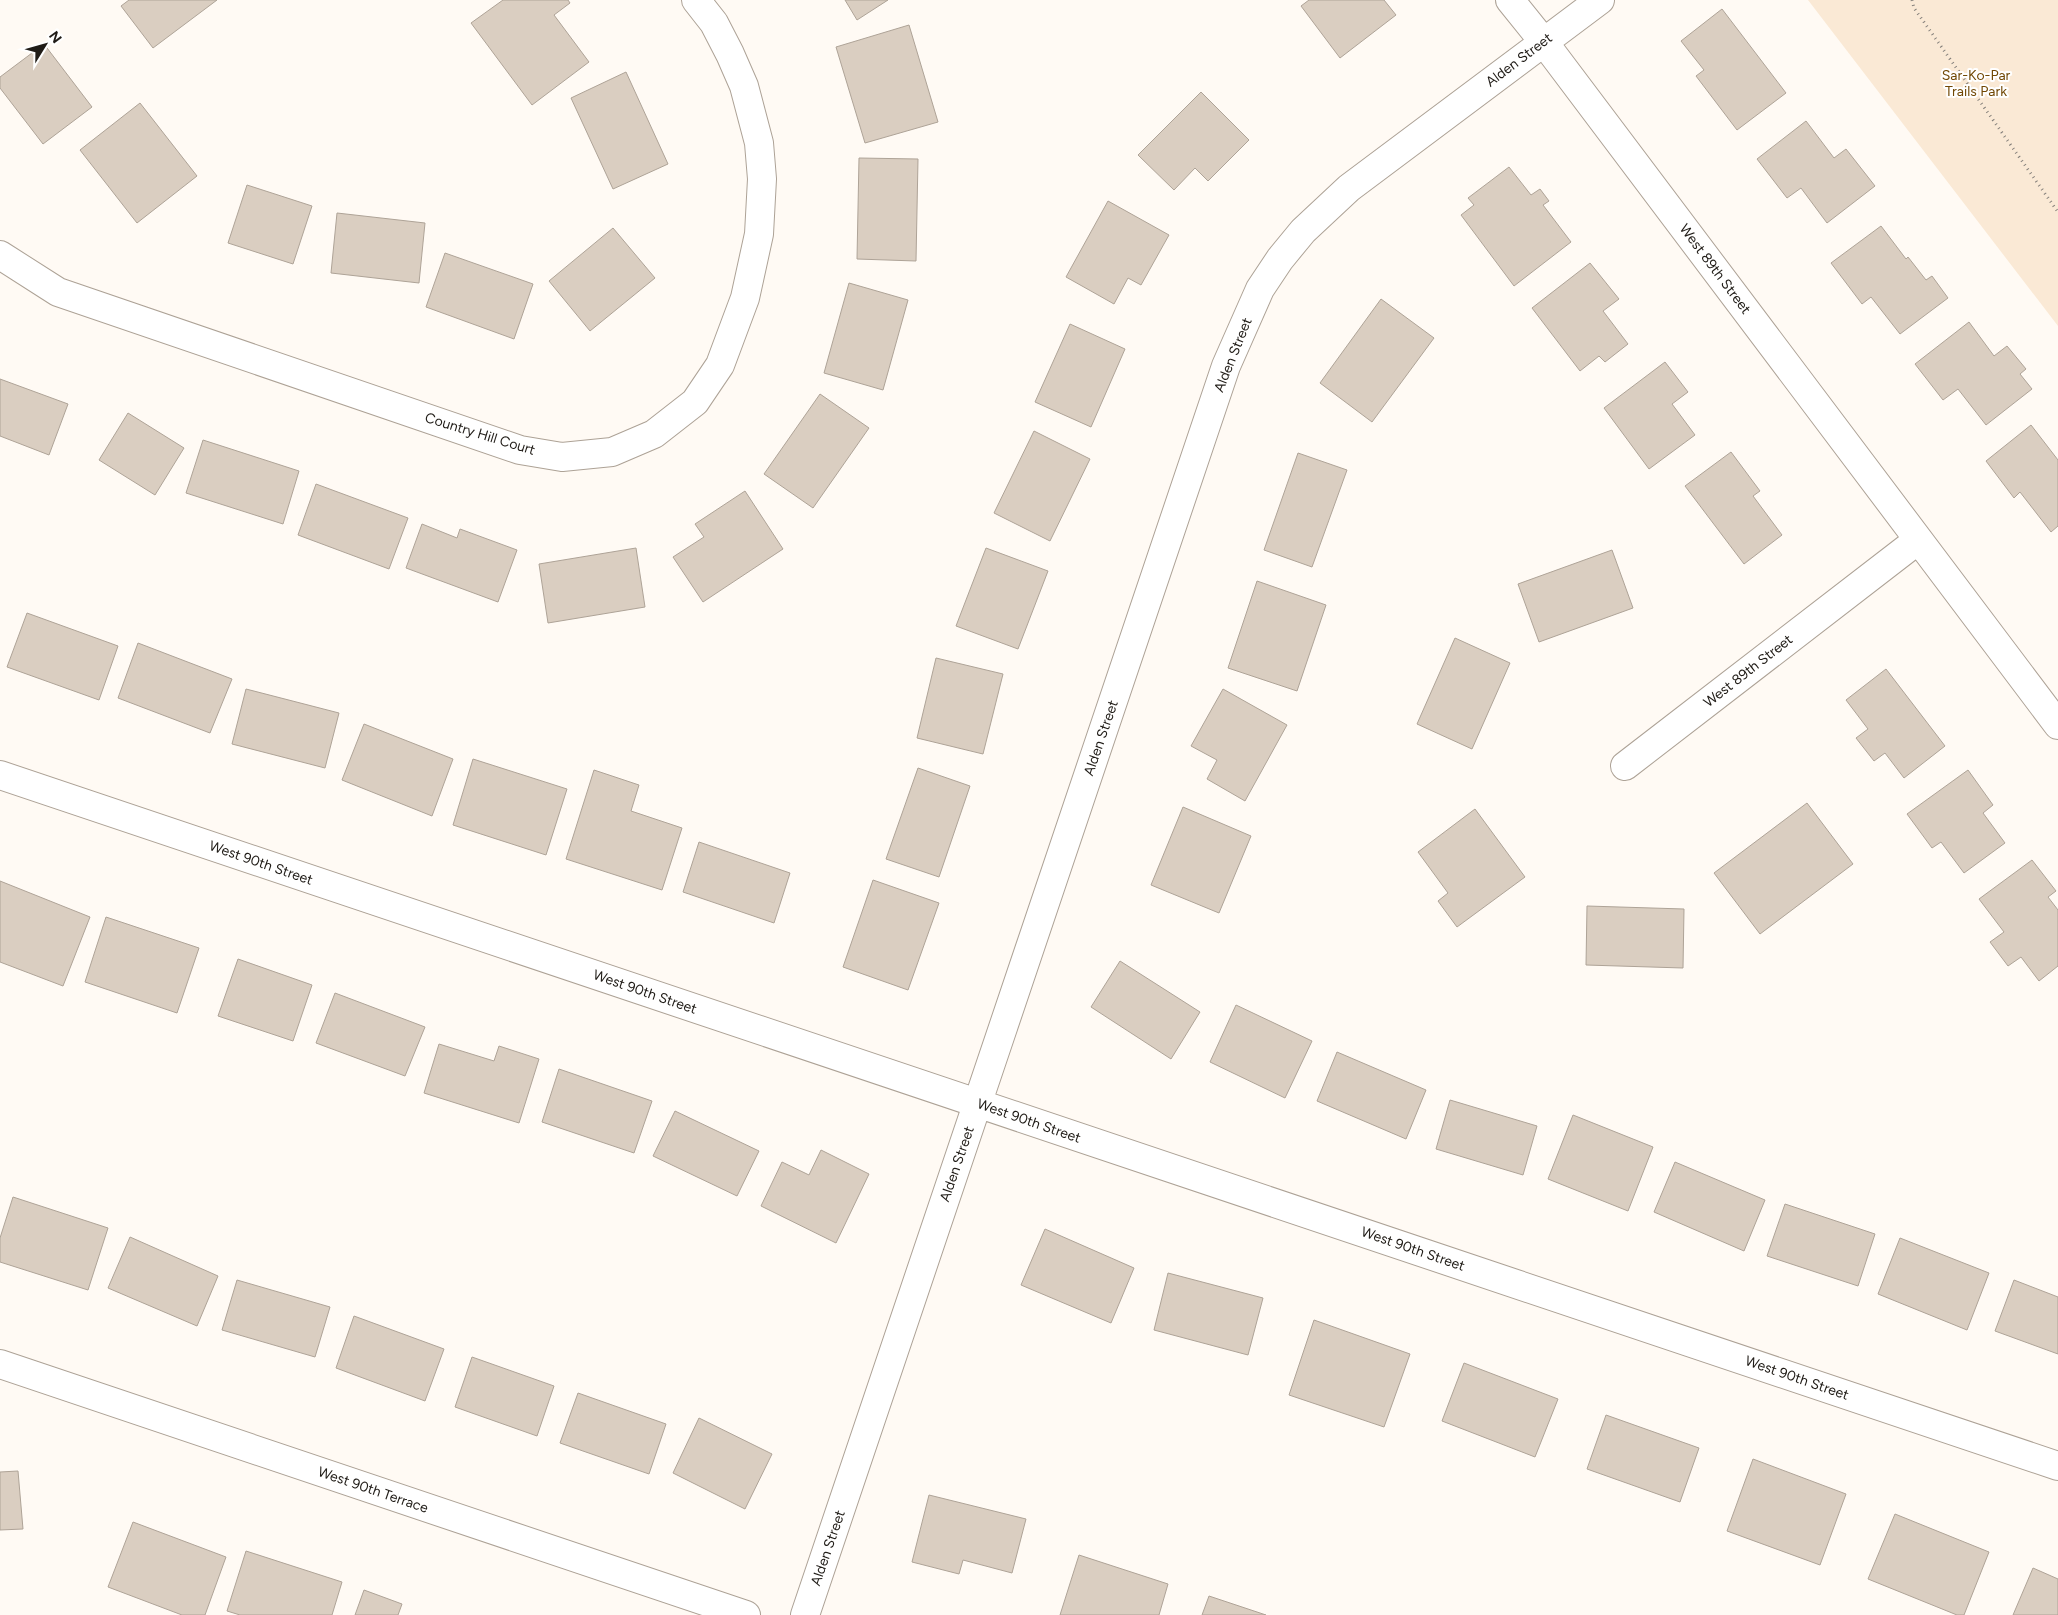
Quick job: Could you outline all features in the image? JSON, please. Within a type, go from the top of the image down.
[{"type":"street","name":"Country Hill Court","points":[[0,255],[58,292],[520,450],[562,457],[612,452],[654,434],[695,402],[720,365],[745,298],[759,234],[762,179],[759,143],[744,86],[714,23],[696,0]]},
{"type":"street","name":"West 89th Street","points":[[1510,0],[1544,41],[2058,725]]},
{"type":"street","name":"Alden Street","points":[[805,1615],[1226,366],[1260,289],[1280,259],[1303,231],[1349,188],[1600,0]]},
{"type":"street","name":"West 89th Street","points":[[1625,766],[1918,540]]},
{"type":"street","name":"West 90th Street","points":[[0,775],[2058,1466]]},
{"type":"street","name":"West 90th Terrace","points":[[0,1364],[746,1615]]},
{"type":"path","points":[[1912,0],[1914,8],[2058,212]]},
{"type":"green space","name":"Sar-Ko-Par Trails Park","points":[[1808,0],[2058,0],[2058,326]]},
{"type":"building","points":[[129,0],[217,0],[153,48],[121,6]]},
{"type":"building","points":[[503,0],[568,0],[570,3],[554,15],[589,62],[532,105],[471,23]]},
{"type":"building","points":[[845,0],[888,0],[857,20]]},
{"type":"building","points":[[1309,0],[1384,0],[1396,15],[1340,58],[1301,6]]},
{"type":"building","points":[[1722,9],[1786,93],[1737,130],[1696,76],[1704,70],[1681,41]]},
{"type":"building","points":[[909,25],[938,122],[865,143],[836,47]]},
{"type":"building","points":[[44,44],[92,107],[43,144],[0,88],[0,77]]},
{"type":"building","points":[[626,72],[668,164],[613,189],[571,98]]},
{"type":"building","points":[[1201,92],[1249,140],[1208,181],[1195,168],[1174,190],[1138,155]]},
{"type":"building","points":[[140,103],[197,176],[137,223],[80,150]]},
{"type":"building","points":[[1806,121],[1834,158],[1846,149],[1875,186],[1827,223],[1801,188],[1787,198],[1757,159]]},
{"type":"building","points":[[859,158],[918,159],[916,261],[857,259]]},
{"type":"building","points":[[1509,167],[1531,195],[1540,189],[1549,201],[1543,205],[1571,242],[1514,286],[1461,215],[1474,205],[1468,198]]},
{"type":"building","points":[[247,185],[312,206],[293,264],[228,243]]},
{"type":"building","points":[[1108,201],[1169,235],[1141,285],[1128,278],[1114,304],[1066,277]]},
{"type":"building","points":[[337,213],[425,223],[419,283],[331,273]]},
{"type":"building","points":[[1881,226],[1906,259],[1908,257],[1926,280],[1932,276],[1948,298],[1900,334],[1871,297],[1862,304],[1831,263]]},
{"type":"building","points":[[613,228],[655,278],[590,331],[549,281]]},
{"type":"building","points":[[445,253],[533,284],[514,339],[426,307]]},
{"type":"building","points":[[1590,263],[1619,299],[1603,311],[1628,344],[1605,362],[1599,356],[1580,371],[1532,308]]},
{"type":"building","points":[[849,283],[908,300],[883,390],[824,373]]},
{"type":"building","points":[[1381,299],[1434,338],[1372,422],[1320,383]]},
{"type":"building","points":[[1969,322],[1994,356],[2007,346],[2026,369],[2020,374],[2032,389],[1986,425],[1958,389],[1943,400],[1915,364]]},
{"type":"building","points":[[1070,324],[1125,349],[1091,427],[1035,402]]},
{"type":"building","points":[[1665,362],[1688,392],[1672,404],[1695,435],[1649,469],[1604,408]]},
{"type":"building","points":[[0,379],[68,404],[49,455],[0,436]]},
{"type":"building","points":[[820,394],[869,428],[813,508],[764,474]]},
{"type":"building","points":[[128,413],[184,448],[155,495],[99,460]]},
{"type":"building","points":[[2031,425],[2058,460],[2058,526],[2051,532],[2020,492],[2014,498],[1986,461]]},
{"type":"building","points":[[1034,431],[1090,459],[1050,541],[994,513]]},
{"type":"building","points":[[203,440],[299,471],[283,524],[186,493]]},
{"type":"building","points":[[1731,452],[1760,491],[1753,496],[1782,535],[1744,564],[1685,486]]},
{"type":"building","points":[[1298,453],[1347,470],[1312,567],[1264,550]]},
{"type":"building","points":[[316,484],[408,518],[389,569],[298,535]]},
{"type":"building","points":[[745,491],[783,549],[703,602],[673,557],[704,537],[695,524]]},
{"type":"building","points":[[422,524],[457,538],[460,529],[517,550],[498,602],[406,568]]},
{"type":"building","points":[[636,548],[645,607],[548,623],[539,564]]},
{"type":"building","points":[[986,548],[1048,571],[1018,649],[956,626]]},
{"type":"building","points":[[1612,550],[1633,608],[1539,642],[1518,584]]},
{"type":"building","points":[[1257,581],[1326,605],[1297,691],[1228,668]]},
{"type":"building","points":[[27,613],[118,646],[99,700],[7,667]]},
{"type":"building","points":[[1455,638],[1510,663],[1472,749],[1417,724]]},
{"type":"building","points":[[138,643],[232,679],[210,733],[118,698]]},
{"type":"building","points":[[936,658],[1003,674],[983,754],[917,738]]},
{"type":"building","points":[[1886,669],[1945,746],[1904,778],[1885,753],[1874,761],[1856,738],[1868,729],[1846,700]]},
{"type":"building","points":[[246,689],[339,713],[325,768],[232,744]]},
{"type":"building","points":[[1223,689],[1287,725],[1245,801],[1207,779],[1217,760],[1191,746]]},
{"type":"building","points":[[364,724],[453,759],[432,816],[342,780]]},
{"type":"building","points":[[473,759],[567,789],[546,855],[453,825]]},
{"type":"building","points":[[918,768],[970,786],[939,877],[886,859]]},
{"type":"building","points":[[594,770],[639,785],[631,811],[682,828],[662,890],[566,859]]},
{"type":"building","points":[[1968,770],[1993,805],[1983,813],[2005,843],[1964,873],[1941,842],[1932,848],[1907,814]]},
{"type":"building","points":[[1807,803],[1853,864],[1760,934],[1714,873]]},
{"type":"building","points":[[1183,807],[1251,836],[1219,913],[1151,885]]},
{"type":"building","points":[[1475,809],[1525,877],[1457,927],[1438,901],[1448,893],[1418,852]]},
{"type":"building","points":[[699,842],[790,873],[774,923],[683,892]]},
{"type":"building","points":[[2032,860],[2056,891],[2048,897],[2058,910],[2058,966],[2039,981],[2021,957],[2008,966],[1990,942],[2004,932],[1979,899]]},
{"type":"building","points":[[873,880],[939,903],[908,990],[843,967]]},
{"type":"building","points":[[0,881],[90,917],[63,986],[0,962]]},
{"type":"building","points":[[1587,906],[1684,909],[1683,968],[1586,965]]},
{"type":"building","points":[[106,917],[199,948],[177,1013],[85,982]]},
{"type":"building","points":[[238,959],[312,985],[293,1041],[218,1016]]},
{"type":"building","points":[[1120,961],[1200,1012],[1171,1059],[1091,1007]]},
{"type":"building","points":[[335,993],[425,1027],[405,1076],[316,1043]]},
{"type":"building","points":[[1236,1005],[1312,1041],[1285,1098],[1210,1062]]},
{"type":"building","points":[[439,1044],[494,1061],[499,1046],[539,1059],[519,1123],[424,1093]]},
{"type":"building","points":[[1337,1052],[1426,1090],[1406,1139],[1317,1101]]},
{"type":"building","points":[[559,1069],[652,1101],[634,1153],[542,1122]]},
{"type":"building","points":[[1450,1100],[1537,1126],[1523,1175],[1436,1149]]},
{"type":"building","points":[[675,1111],[759,1151],[737,1196],[653,1156]]},
{"type":"building","points":[[1573,1115],[1653,1147],[1628,1211],[1548,1179]]},
{"type":"building","points":[[821,1150],[869,1174],[836,1243],[761,1206],[782,1162],[809,1175]]},
{"type":"building","points":[[1675,1162],[1765,1200],[1744,1251],[1654,1212]]},
{"type":"building","points":[[13,1197],[108,1228],[88,1290],[0,1262],[0,1238]]},
{"type":"building","points":[[1785,1204],[1875,1234],[1858,1286],[1767,1256]]},
{"type":"building","points":[[1045,1229],[1134,1268],[1111,1323],[1021,1285]]},
{"type":"building","points":[[130,1237],[218,1276],[197,1326],[108,1288]]},
{"type":"building","points":[[1900,1238],[1989,1273],[1967,1330],[1878,1294]]},
{"type":"building","points":[[1168,1273],[1263,1298],[1248,1355],[1154,1330]]},
{"type":"building","points":[[237,1280],[330,1307],[315,1357],[222,1330]]},
{"type":"building","points":[[2014,1280],[2058,1297],[2058,1354],[1995,1331]]},
{"type":"building","points":[[354,1316],[444,1349],[425,1401],[336,1368]]},
{"type":"building","points":[[1314,1320],[1410,1354],[1384,1427],[1289,1395]]},
{"type":"building","points":[[472,1357],[554,1386],[537,1436],[455,1407]]},
{"type":"building","points":[[1464,1363],[1558,1399],[1535,1457],[1442,1421]]},
{"type":"building","points":[[578,1393],[666,1424],[649,1474],[560,1443]]},
{"type":"building","points":[[1606,1415],[1699,1448],[1680,1502],[1587,1469]]},
{"type":"building","points":[[699,1418],[772,1454],[745,1509],[673,1473]]},
{"type":"building","points":[[1753,1459],[1846,1494],[1820,1565],[1727,1531]]},
{"type":"building","points":[[18,1471],[23,1529],[0,1530],[0,1472]]},
{"type":"building","points":[[929,1495],[1026,1519],[1012,1573],[963,1560],[959,1574],[912,1562]]},
{"type":"building","points":[[1895,1514],[1989,1552],[1964,1615],[1957,1615],[1868,1579]]},
{"type":"building","points":[[133,1522],[226,1557],[205,1615],[182,1615],[108,1587]]},
{"type":"building","points":[[246,1551],[342,1582],[332,1615],[240,1615],[227,1611]]},
{"type":"building","points":[[1079,1555],[1168,1584],[1159,1615],[1060,1615]]},
{"type":"building","points":[[2033,1568],[2058,1579],[2058,1615],[2013,1615]]},
{"type":"building","points":[[364,1590],[402,1604],[398,1615],[355,1615]]},
{"type":"building","points":[[1209,1596],[1266,1615],[1202,1615]]}]
